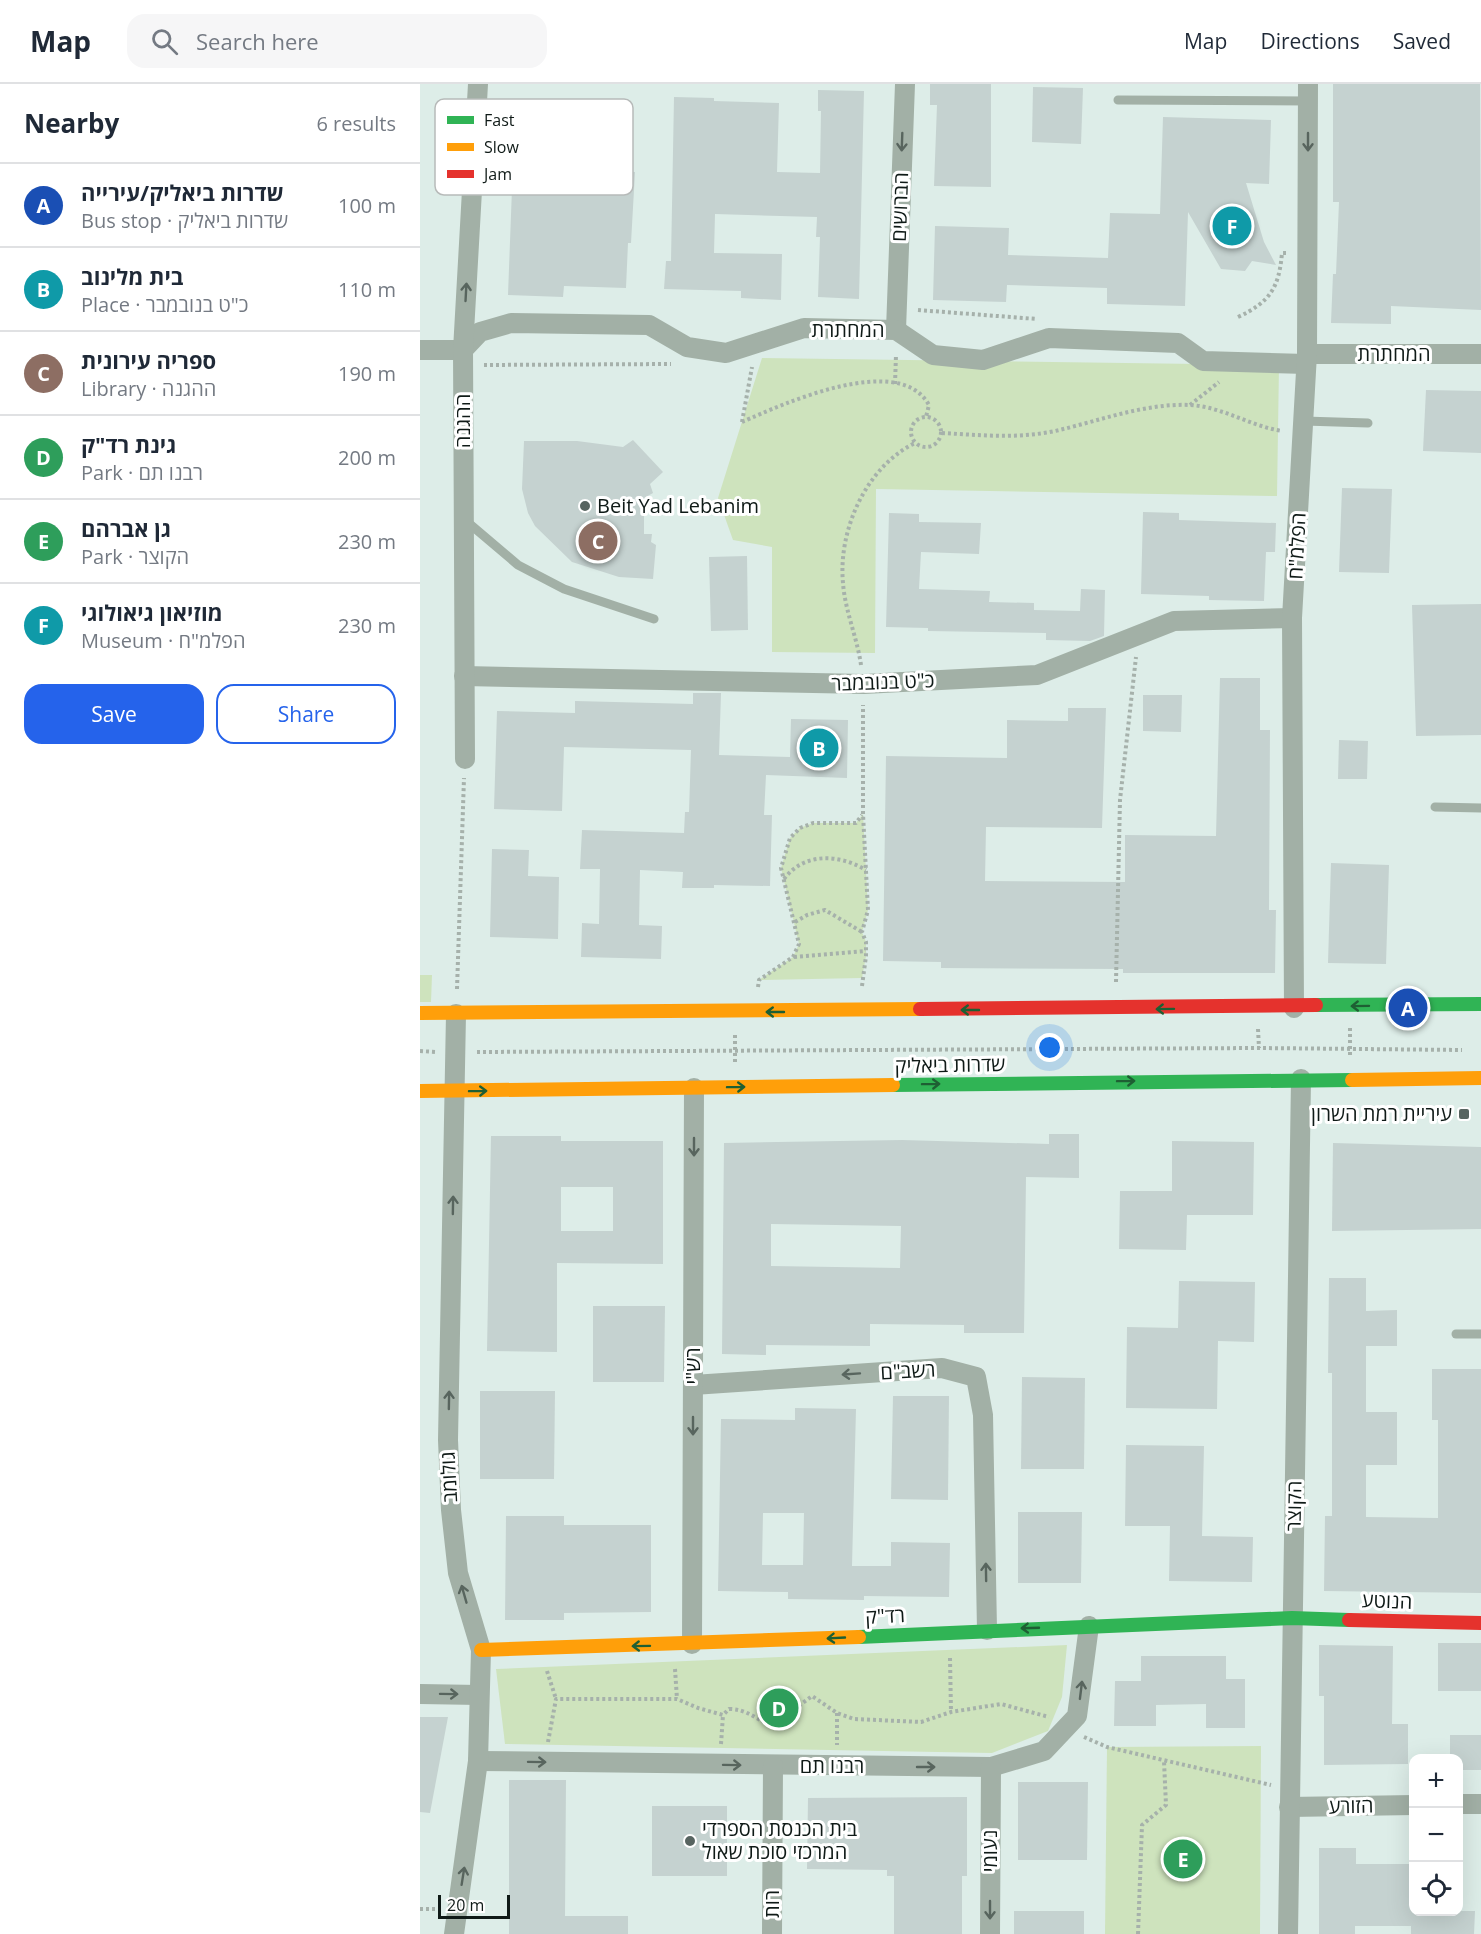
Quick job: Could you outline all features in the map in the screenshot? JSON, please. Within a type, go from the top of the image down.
[{"type":"street","name":"ההגנה","points":[[477,99],[478,84]]},
{"type":"street","name":"הברושים","points":[[896,330],[904,84]]},
{"type":"street","name":"הפלמ\"ח","points":[[1294,1008],[1292,618],[1307,359],[1308,92]]},
{"type":"street","name":"ההגנה","points":[[465,759],[463,357],[472,195]]},
{"type":"street","name":"המחתרת","points":[[463,357],[480,332],[511,323],[649,325],[687,347],[726,353],[804,328],[896,330],[933,355],[983,360],[1049,338],[1178,343],[1203,361],[1481,354]]},
{"type":"street","points":[[420,350],[463,357]]},
{"type":"street","name":"כ\"ט בנובמבר","points":[[464,676],[864,684],[1037,675],[1174,621],[1292,618]]},
{"type":"street","points":[[420,1013],[1294,1008],[1481,1004]]},
{"type":"street","name":"גולומב","points":[[454,1934],[478,1761],[481,1650],[458,1574],[450,1487],[448,1429],[456,1014]]},
{"type":"street","name":"שדרות ביאליק","points":[[420,1091],[1481,1078]]},
{"type":"street","name":"הקוצר","points":[[1288,1934],[1301,1079]]},
{"type":"street","name":"רש\"י","points":[[692,1644],[694,1088]]},
{"type":"street","name":"רשב\"ם","points":[[693,1385],[942,1368],[976,1377],[983,1415],[987,1630]]},
{"type":"street","name":"הנוטע","points":[[1292,1617],[1481,1623]]},
{"type":"street","name":"רד\"ק","points":[[481,1650],[692,1644],[1292,1617]]},
{"type":"street","name":"רבנו תם","points":[[478,1761],[991,1767],[1044,1751],[1077,1716],[1089,1626]]},
{"type":"street","points":[[420,1694],[479,1695]]},
{"type":"street","name":"רות","points":[[772,1934],[773,1766]]},
{"type":"street","name":"נעומי","points":[[990,1934],[991,1767]]},
{"type":"street","points":[[1463,1804],[1481,1804]]},
{"type":"street","name":"הזורע","points":[[1289,1807],[1409,1805]]},
{"type":"lane","points":[[1118,100],[1308,92]]},
{"type":"lane","points":[[1304,428],[1368,423]]},
{"type":"lane","points":[[464,519],[518,565],[564,588],[654,619]]},
{"type":"lane","points":[[1435,807],[1481,808]]},
{"type":"lane","points":[[1456,1334],[1481,1334]]},
{"type":"path","points":[[1238,317],[1254,309],[1271,294],[1280,276],[1282,253],[1308,252]]},
{"type":"path","points":[[897,308],[1038,319],[1049,338]]},
{"type":"path","points":[[463,357],[618,364]]},
{"type":"path","points":[[742,422],[808,395],[837,386],[885,381],[919,391],[929,405],[926,417]]},
{"type":"path","points":[[942,433],[1008,436],[1031,434],[1054,431],[1128,413],[1189,405],[1215,409],[1278,431],[1304,428]]},
{"type":"path","points":[[926,417],[936,420],[942,433],[934,445],[928,447],[915,443],[912,438],[912,426],[915,421],[926,417]]},
{"type":"path","points":[[861,1011],[866,951],[862,932],[868,910],[863,814],[864,684],[843,583],[843,549],[851,520],[864,491],[877,474],[905,448],[915,443]]},
{"type":"path","points":[[1116,1009],[1120,800],[1138,636]]},
{"type":"path","points":[[456,1014],[465,759]]},
{"type":"path","points":[[793,957],[799,944],[781,868],[790,838],[800,828],[813,823],[856,823],[863,814]]},
{"type":"path","points":[[783,880],[791,870],[808,862],[830,858],[849,860],[866,870]]},
{"type":"path","points":[[795,922],[807,915],[825,910],[862,932]]},
{"type":"path","points":[[755,1012],[759,980],[793,957],[866,951]]},
{"type":"path","points":[[1349,1007],[1351,1079]]},
{"type":"path","points":[[735,1087],[736,1012]]},
{"type":"path","points":[[420,1051],[1469,1050]]},
{"type":"path","points":[[949,1632],[951,1712]]},
{"type":"path","points":[[545,1762],[556,1699],[677,1699],[723,1715],[729,1709],[744,1709],[755,1719],[769,1724],[784,1717],[812,1696],[837,1713],[854,1719],[921,1722],[951,1712],[1001,1704],[1053,1719],[1065,1729],[1107,1747],[1261,1784],[1290,1786]]},
{"type":"path","points":[[837,1713],[838,1767]]},
{"type":"path","points":[[1138,1934],[1142,1825],[1166,1805],[1164,1761]]},
{"type":"green space","points":[[762,358],[1279,365],[1277,496],[876,489],[875,653],[772,652],[772,547],[733,540],[718,498]]},
{"type":"green space","points":[[863,814],[868,910],[862,932],[866,942],[866,956],[862,978],[759,980],[793,957],[799,944],[781,868],[790,838],[800,828],[813,823],[856,823]]},
{"type":"green space","points":[[420,975],[432,975],[431,1002],[420,1002]]},
{"type":"green space","points":[[1067,1645],[1062,1697],[1048,1731],[992,1753],[505,1744],[496,1669]]},
{"type":"green space","points":[[1261,1746],[1260,1934],[1105,1934],[1107,1747]]},
{"type":"building","points":[[930,84],[991,84],[991,187],[934,186],[937,105],[930,105]]},
{"type":"building","points":[[1333,84],[1480,84],[1481,310],[1391,306],[1391,324],[1331,323],[1339,202],[1333,202]]},
{"type":"building","points":[[1033,87],[1083,88],[1081,144],[1032,142]]},
{"type":"building","points":[[818,90],[864,91],[859,299],[818,297],[820,237],[816,237],[817,217],[715,214],[714,253],[782,254],[781,300],[741,298],[741,291],[664,289],[666,261],[671,261],[674,97],[779,103],[777,172],[820,173],[821,111],[818,111]]},
{"type":"building","points":[[1163,117],[1271,120],[1269,184],[1246,183],[1264,242],[1276,265],[1252,261],[1245,271],[1221,269],[1188,212],[1185,306],[1107,304],[1107,288],[1007,285],[1006,302],[933,300],[935,226],[1009,228],[1008,255],[1108,258],[1110,213],[1160,214]]},
{"type":"building","points":[[633,172],[635,172],[626,288],[564,286],[563,297],[508,295],[512,195],[633,195]]},
{"type":"building","points":[[1426,390],[1481,391],[1481,453],[1423,451]]},
{"type":"building","name":"Beit Yad Lebanim","points":[[633,440],[663,472],[650,484],[653,493],[644,498],[644,534],[652,534],[651,542],[656,545],[653,579],[619,577],[572,562],[535,526],[528,513],[522,489],[524,441],[577,441],[623,447]]},
{"type":"building","points":[[1342,488],[1392,489],[1389,573],[1339,572]]},
{"type":"building","points":[[1143,512],[1179,513],[1179,520],[1276,523],[1275,552],[1266,552],[1264,601],[1209,600],[1209,596],[1141,594]]},
{"type":"building","points":[[889,513],[919,514],[919,522],[981,523],[979,554],[921,552],[919,589],[990,591],[989,602],[1034,603],[1034,610],[1080,611],[1081,589],[1105,590],[1104,636],[1090,641],[1046,640],[1046,633],[928,631],[928,628],[886,627]]},
{"type":"building","points":[[747,556],[748,630],[711,631],[709,557]]},
{"type":"building","points":[[1481,604],[1481,735],[1416,736],[1412,605]]},
{"type":"building","points":[[1220,678],[1260,678],[1260,730],[1270,730],[1269,910],[1276,910],[1275,973],[1123,973],[1123,969],[941,968],[941,962],[883,961],[886,756],[1007,758],[1007,720],[1068,721],[1068,708],[1106,708],[1102,828],[986,827],[985,881],[1125,882],[1125,835],[1216,836]]},
{"type":"building","points":[[693,693],[721,693],[719,755],[790,757],[791,719],[848,720],[847,778],[766,775],[764,815],[772,815],[770,886],[714,885],[714,888],[682,888],[683,872],[640,870],[639,925],[662,926],[661,959],[581,957],[582,923],[599,924],[600,869],[580,869],[582,830],[684,833],[685,812],[689,812],[691,750],[564,747],[562,811],[494,809],[497,711],[575,713],[575,701],[693,704]]},
{"type":"building","points":[[1143,695],[1182,695],[1181,732],[1143,731]]},
{"type":"building","points":[[1339,740],[1368,741],[1367,779],[1338,779]]},
{"type":"building","points":[[492,849],[529,850],[528,876],[559,877],[558,939],[490,937]]},
{"type":"building","points":[[1331,863],[1389,865],[1386,964],[1328,963]]},
{"type":"building","points":[[1049,1134],[1079,1134],[1079,1178],[1026,1177],[1024,1333],[964,1333],[964,1325],[870,1324],[870,1346],[766,1345],[766,1355],[722,1354],[724,1143],[902,1140],[1049,1144]],"holes":[[[771,1224],[901,1226],[900,1268],[771,1266]]]},
{"type":"building","points":[[491,1136],[561,1136],[561,1141],[663,1141],[663,1264],[557,1263],[557,1352],[487,1351]],"holes":[[[561,1187],[613,1187],[613,1231],[561,1231]]]},
{"type":"building","points":[[1172,1141],[1254,1142],[1253,1215],[1187,1215],[1186,1250],[1119,1249],[1120,1191],[1172,1191]]},
{"type":"building","points":[[1333,1143],[1481,1147],[1481,1229],[1332,1231]]},
{"type":"building","points":[[1329,1278],[1366,1278],[1366,1311],[1397,1310],[1397,1346],[1366,1346],[1366,1412],[1397,1412],[1397,1465],[1366,1465],[1366,1517],[1438,1518],[1438,1420],[1432,1420],[1432,1369],[1481,1369],[1481,1593],[1324,1591],[1325,1516],[1332,1516],[1332,1373],[1328,1373]]},
{"type":"building","points":[[1179,1281],[1255,1282],[1254,1342],[1218,1341],[1217,1409],[1126,1408],[1127,1327],[1178,1328]]},
{"type":"building","points":[[593,1306],[665,1306],[664,1382],[593,1382]]},
{"type":"building","points":[[1022,1377],[1085,1378],[1084,1469],[1021,1469]]},
{"type":"building","points":[[480,1391],[555,1391],[554,1479],[480,1479]]},
{"type":"building","points":[[893,1396],[949,1396],[948,1500],[891,1499]]},
{"type":"building","points":[[795,1408],[856,1409],[852,1566],[891,1566],[891,1542],[950,1543],[949,1597],[864,1596],[864,1600],[788,1599],[788,1592],[718,1591],[721,1419],[795,1420]],"holes":[[[763,1513],[804,1513],[803,1565],[762,1565]]]},
{"type":"building","points":[[1126,1445],[1204,1446],[1202,1536],[1253,1537],[1252,1582],[1169,1581],[1170,1526],[1125,1526]]},
{"type":"building","points":[[1018,1512],[1082,1512],[1081,1583],[1018,1583]]},
{"type":"building","points":[[506,1516],[564,1516],[564,1525],[651,1525],[651,1612],[564,1613],[564,1620],[505,1620]]},
{"type":"building","points":[[1438,1643],[1481,1643],[1481,1691],[1438,1691]]},
{"type":"building","points":[[1319,1645],[1393,1646],[1392,1724],[1408,1724],[1408,1764],[1324,1765],[1324,1696],[1319,1696]]},
{"type":"building","points":[[1141,1656],[1226,1656],[1226,1679],[1245,1679],[1245,1728],[1206,1728],[1206,1704],[1156,1705],[1156,1726],[1114,1726],[1115,1681],[1141,1681]]},
{"type":"building","points":[[420,1717],[448,1717],[430,1813],[420,1812]]},
{"type":"building","points":[[1450,1735],[1481,1735],[1481,1770],[1463,1770],[1463,1754],[1450,1754]]},
{"type":"building","points":[[509,1780],[566,1780],[565,1916],[628,1916],[628,1934],[509,1934]]},
{"type":"building","points":[[1018,1782],[1088,1782],[1087,1860],[1018,1860]]},
{"type":"building","points":[[967,1797],[967,1876],[962,1876],[962,1934],[894,1934],[894,1876],[887,1876],[887,1870],[807,1869],[808,1798]]},
{"type":"building","name":"בית הכנסת הספרדי המרכזי סוכת שאול","points":[[652,1806],[727,1806],[727,1876],[652,1876]]},
{"type":"building","points":[[1319,1848],[1356,1848],[1356,1864],[1409,1864],[1409,1916],[1463,1916],[1463,1911],[1475,1911],[1474,1934],[1411,1934],[1411,1926],[1355,1926],[1355,1934],[1319,1934]]},
{"type":"building","points":[[1014,1911],[1084,1911],[1084,1934],[1014,1934]]},
{"type":"traffic: fast","points":[[1316,1005],[1481,1004]]},
{"type":"traffic: fast","points":[[893,1085],[1352,1080]]},
{"type":"traffic: fast","points":[[859,1637],[1292,1618],[1349,1620]]},
{"type":"traffic: slow","points":[[420,1013],[920,1009]]},
{"type":"traffic: slow","points":[[1352,1080],[1481,1078]]},
{"type":"traffic: slow","points":[[420,1091],[893,1085]]},
{"type":"traffic: slow","points":[[481,1650],[859,1637]]},
{"type":"traffic: jam","points":[[920,1009],[1316,1005]]},
{"type":"traffic: jam","points":[[1349,1620],[1481,1623]]},
{"type":"place","name":"מוזיאון גיאולוגי","points":[[1232,226]]},
{"type":"place","name":"Beit Yad Lebanim","points":[[585,506]]},
{"type":"place","name":"ספריה עירונית","points":[[598,541]]},
{"type":"place","name":"בית מלינוב","points":[[819,748]]},
{"type":"place","name":"שדרות ביאליק/עירייה","points":[[1408,1008]]},
{"type":"place","name":"עיריית רמת השרון","points":[[1464,1114]]},
{"type":"place","name":"גינת רד\"ק","points":[[779,1708]]},
{"type":"place","name":"בית הכנסת הספרדי המרכזי סוכת שאול","points":[[690,1841]]},
{"type":"place","name":"גן אברהם","points":[[1183,1859]]}]
